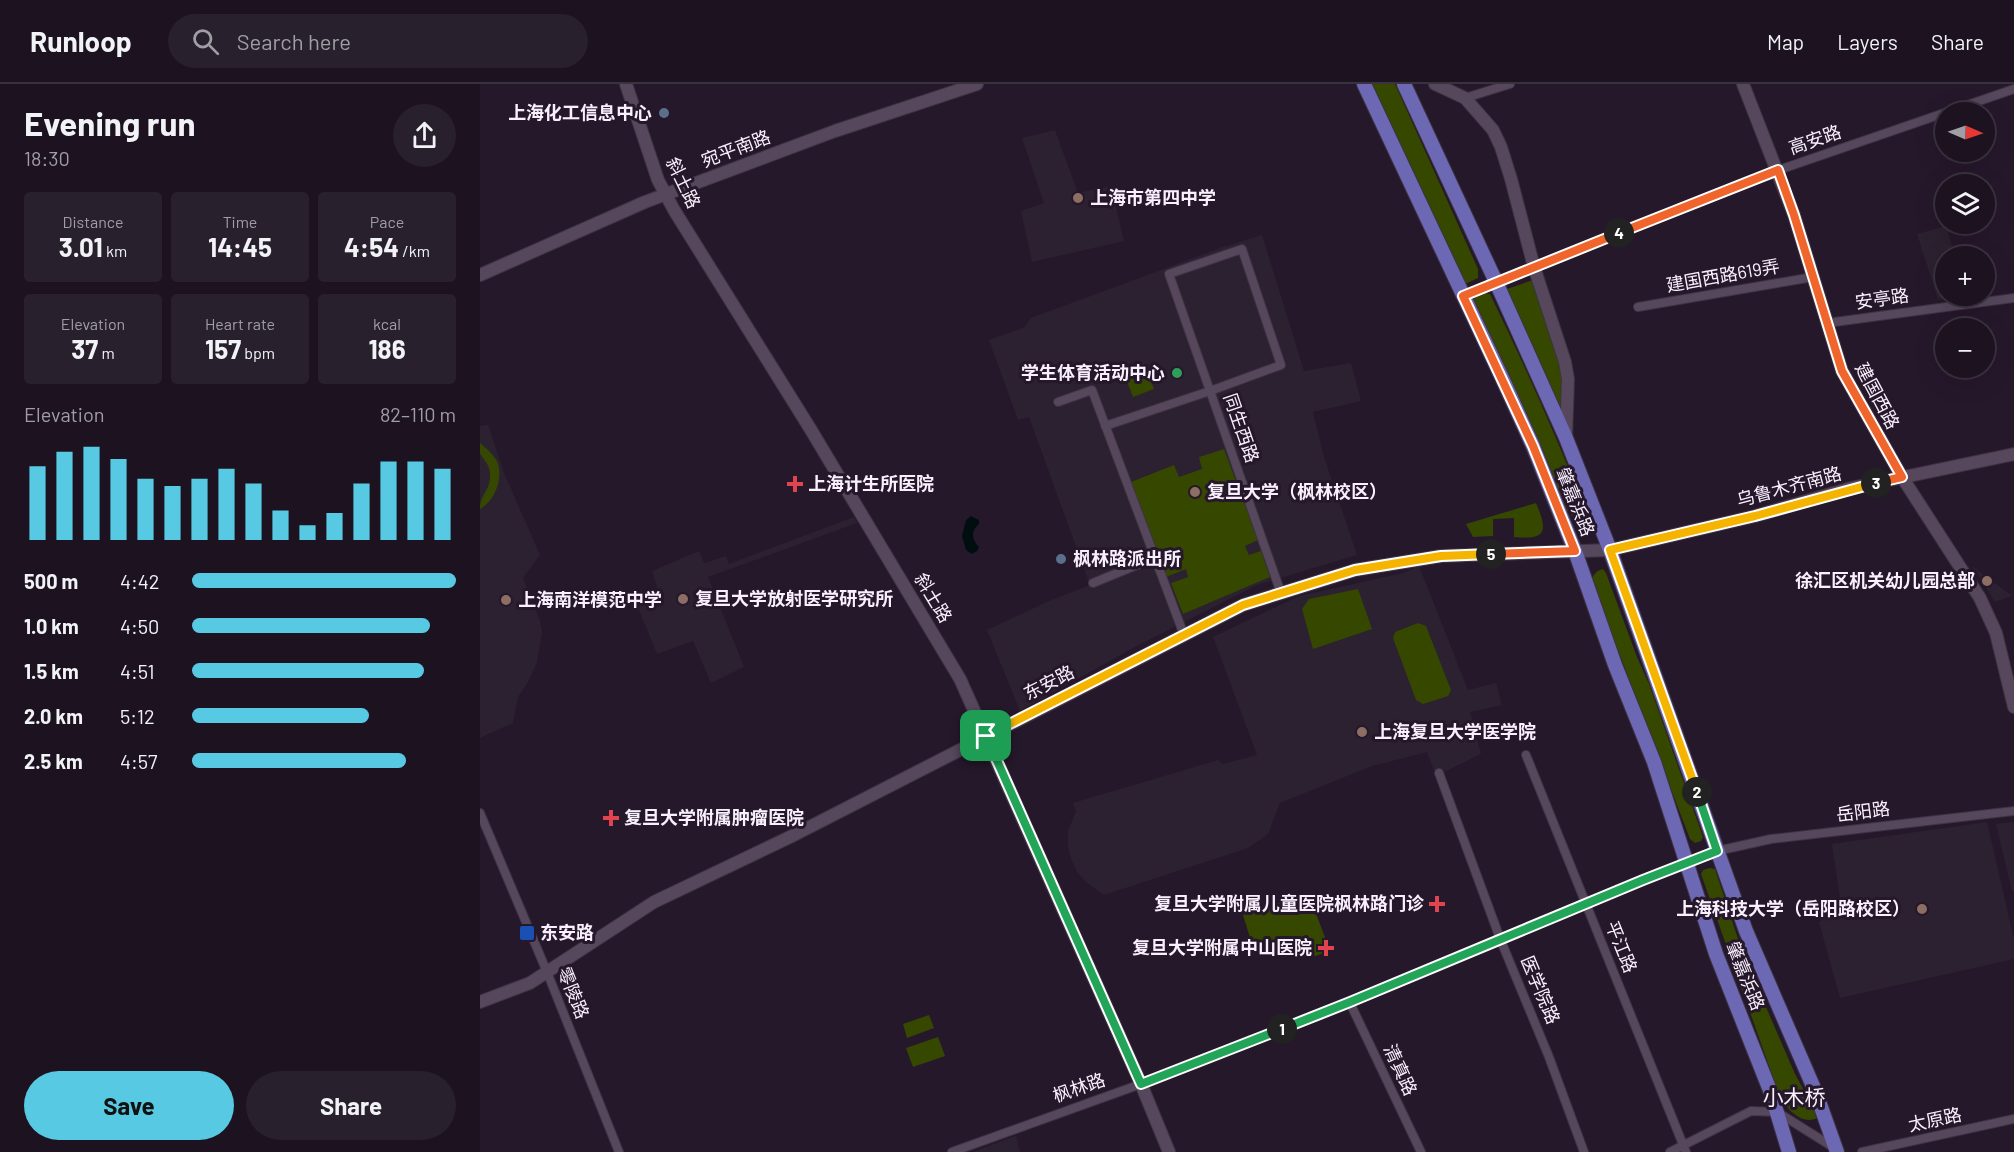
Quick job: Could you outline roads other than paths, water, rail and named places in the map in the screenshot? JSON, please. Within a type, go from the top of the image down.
[{"type":"main road","name":"肇嘉浜路","points":[[1364,84],[1533,446],[1575,551],[1615,665],[1654,762],[1716,954],[1753,1045],[1789,1152]]},
{"type":"main road","name":"肇嘉浜路","points":[[1404,84],[1566,438],[1610,550],[1746,931],[1816,1093],[1836,1151]]},
{"type":"street","name":"斜土路","points":[[626,84],[658,180],[960,679],[1141,1084],[1169,1152]]},
{"type":"street","name":"宛平南路","points":[[480,275],[666,194],[835,131],[977,84]]},
{"type":"street","name":"肇嘉浜路","points":[[1435,84],[1465,98],[1493,130],[1501,147],[1534,267],[1565,362],[1568,379],[1566,438]]},
{"type":"street","points":[[1465,98],[1510,84]]},
{"type":"street","name":"建国西路","points":[[1743,84],[1778,170],[1842,371],[1902,477],[1980,598],[1996,633],[2014,707]]},
{"type":"street","name":"高安路","points":[[1463,296],[1778,170],[2014,89]]},
{"type":"street","name":"同生西路","points":[[1210,391],[1281,365],[1242,249],[1169,274],[1210,391],[1281,593]]},
{"type":"street","name":"建国西路619弄","points":[[1638,307],[1813,277]]},
{"type":"street","name":"安亭路","points":[[1827,323],[2014,298]]},
{"type":"street","points":[[1058,402],[1092,390],[1184,635]]},
{"type":"street","points":[[1105,426],[1210,391]]},
{"type":"street","name":"乌鲁木齐南路","points":[[1610,550],[1755,516],[1851,488],[2014,454]]},
{"type":"street","name":"东安路","points":[[480,1002],[530,983],[654,902],[792,836],[1243,605],[1355,570],[1441,556],[1610,550]]},
{"type":"street","points":[[1093,583],[1154,558]]},
{"type":"street","name":"平江路","points":[[1526,755],[1685,1149]]},
{"type":"street","name":"医学院路","points":[[1439,773],[1501,941],[1550,1057],[1584,1152]]},
{"type":"street","name":"岳阳路","points":[[1717,851],[1770,839],[2014,811]]},
{"type":"street","name":"零陵路","points":[[480,813],[548,972],[619,1152]]},
{"type":"street","name":"枫林路","points":[[952,1152],[1141,1084],[1350,1002],[1717,851]]},
{"type":"street","name":"清真路","points":[[1350,1002],[1421,1152]]},
{"type":"street","points":[[1670,1152],[1685,1149],[1751,1111],[1777,1112],[1836,1151]]},
{"type":"street","name":"太原路","points":[[1862,1152],[2014,1119]]},
{"type":"place","name":"上海化工信息中心","points":[[664,113]]},
{"type":"place","name":"上海市第四中学","points":[[1078,198]]},
{"type":"place","name":"学生体育活动中心","points":[[1177,373]]},
{"type":"place","name":"上海计生所医院","points":[[795,484]]},
{"type":"place","name":"复旦大学（枫林校区）","points":[[1195,492]]},
{"type":"place","name":"枫林路派出所","points":[[1061,559]]},
{"type":"place","name":"徐汇区机关幼儿园总部","points":[[1987,581]]},
{"type":"place","name":"复旦大学放射医学研究所","points":[[683,599]]},
{"type":"place","name":"上海南洋模范中学","points":[[506,600]]},
{"type":"place","name":"上海复旦大学医学院","points":[[1362,732]]},
{"type":"place","name":"复旦大学附属肿瘤医院","points":[[611,818]]},
{"type":"place","name":"复旦大学附属儿童医院枫林路门诊","points":[[1437,904]]},
{"type":"place","name":"上海科技大学（岳阳路校区）","points":[[1922,909]]},
{"type":"place","name":"东安路","points":[[527,933]]},
{"type":"place","name":"复旦大学附属中山医院","points":[[1326,948]]},
{"type":"district","name":"小木桥","points":[[1794,1098]]}]
